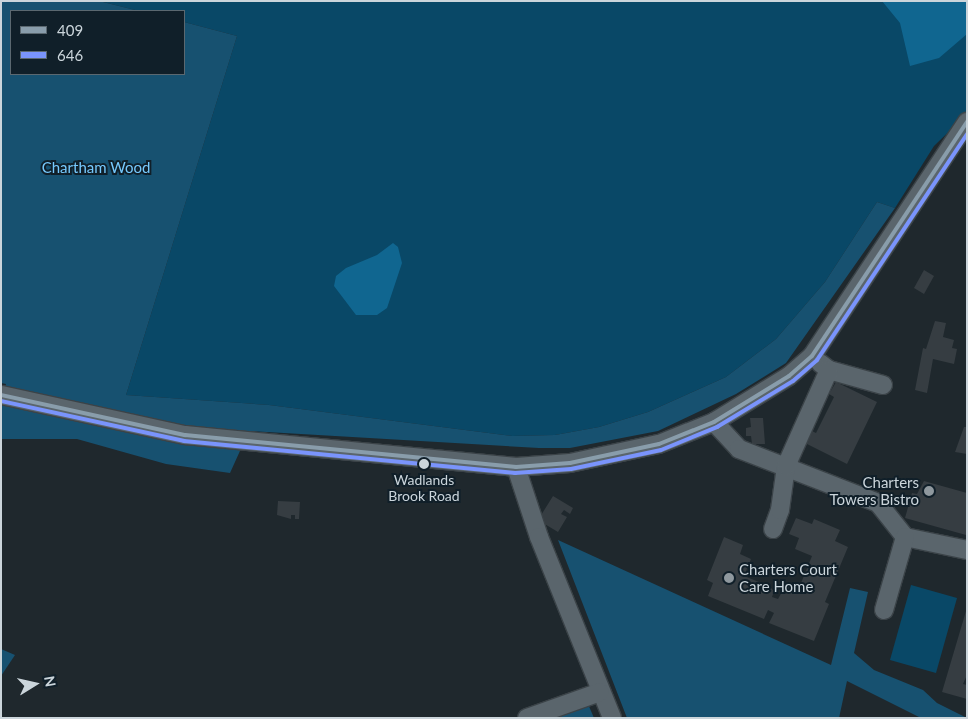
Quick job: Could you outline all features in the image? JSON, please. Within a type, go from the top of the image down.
[{"type":"street","points":[[1,395],[186,435],[516,467],[613,456],[659,444],[714,422],[789,376],[812,356],[967,122]]},
{"type":"street","points":[[812,356],[829,370],[882,385]]},
{"type":"street","points":[[773,529],[780,510],[786,466],[829,370]]},
{"type":"street","points":[[714,422],[739,449],[878,503],[905,537],[966,552]]},
{"type":"street","points":[[516,467],[539,537],[612,718]]},
{"type":"street","points":[[884,610],[905,537]]},
{"type":"street","points":[[527,718],[600,692]]},
{"type":"shaded area","points":[[99,1],[967,1],[967,114],[934,146],[895,208],[877,202],[825,282],[776,339],[726,377],[648,412],[599,427],[555,435],[512,436],[269,405],[126,395],[237,36],[185,22],[185,10],[135,10]]},
{"type":"shaded area","points":[[882,1],[967,1],[967,34],[939,58],[910,66],[900,23]]},
{"type":"shaded area","points":[[393,243],[398,247],[402,263],[387,308],[377,315],[356,315],[334,286],[336,276],[346,268],[377,255]]},
{"type":"shaded area","points":[[911,585],[957,598],[936,673],[890,660]]},
{"type":"green space","name":"Chartham Wood","points":[[1,1],[99,1],[135,10],[10,10],[10,75],[185,75],[185,22],[237,36],[126,395],[269,405],[512,436],[555,435],[599,427],[648,412],[726,377],[776,339],[825,282],[877,202],[895,208],[786,363],[736,394],[658,431],[570,448],[539,448],[249,431],[230,473],[166,464],[77,439],[1,439],[1,402],[6,384],[1,383]]},
{"type":"green space","points":[[558,540],[831,665],[850,588],[868,592],[854,653],[874,670],[923,690],[937,703],[967,718],[921,718],[847,681],[839,718],[627,718]]},
{"type":"green space","points":[[1,649],[15,655],[1,676]]},
{"type":"green space","points":[[588,704],[594,718],[550,718]]},
{"type":"building","points":[[924,270],[934,276],[924,294],[914,288]]},
{"type":"building","points":[[935,321],[946,323],[943,337],[954,340],[952,348],[957,349],[954,364],[933,359],[927,393],[915,390],[923,348],[926,349]]},
{"type":"building","points":[[836,382],[877,402],[847,464],[805,443],[812,431],[816,433],[834,397],[829,394]]},
{"type":"building","points":[[750,418],[763,418],[765,444],[752,444],[751,436],[746,436],[746,428],[751,427]]},
{"type":"building","points":[[964,427],[967,427],[967,454],[955,452]]},
{"type":"building","points":[[924,481],[967,493],[966,535],[905,518],[912,493],[917,494]]},
{"type":"building","points":[[553,496],[573,508],[570,514],[564,510],[561,514],[567,517],[558,532],[538,520]]},
{"type":"building","points":[[278,501],[300,502],[299,519],[295,519],[295,515],[291,515],[291,519],[277,515]]},
{"type":"building","name":"Charters Court Care Home","points":[[796,518],[812,524],[814,519],[840,530],[835,541],[848,547],[825,602],[829,604],[814,641],[769,623],[774,613],[768,610],[764,619],[708,596],[713,583],[707,580],[724,537],[743,545],[740,554],[751,559],[744,576],[769,586],[774,591],[772,597],[778,599],[787,583],[799,588],[812,556],[795,549],[799,538],[789,534]]},
{"type":"building","points":[[966,611],[967,675],[963,684],[967,685],[967,699],[942,692]]},
{"type":"transit line","name":"409","points":[[1,395],[185,435],[516,467],[570,463],[659,444],[714,422],[789,376],[812,356],[967,122]]},
{"type":"transit line","name":"646","points":[[1,401],[184,441],[515,473],[571,469],[661,450],[717,427],[793,381],[817,360],[967,134]]},
{"type":"place","name":"Wadlands Brook Road","points":[[424,464]]},
{"type":"place","name":"Charters Towers Bistro","points":[[929,491]]},
{"type":"place","name":"Charters Court Care Home","points":[[729,578]]}]
